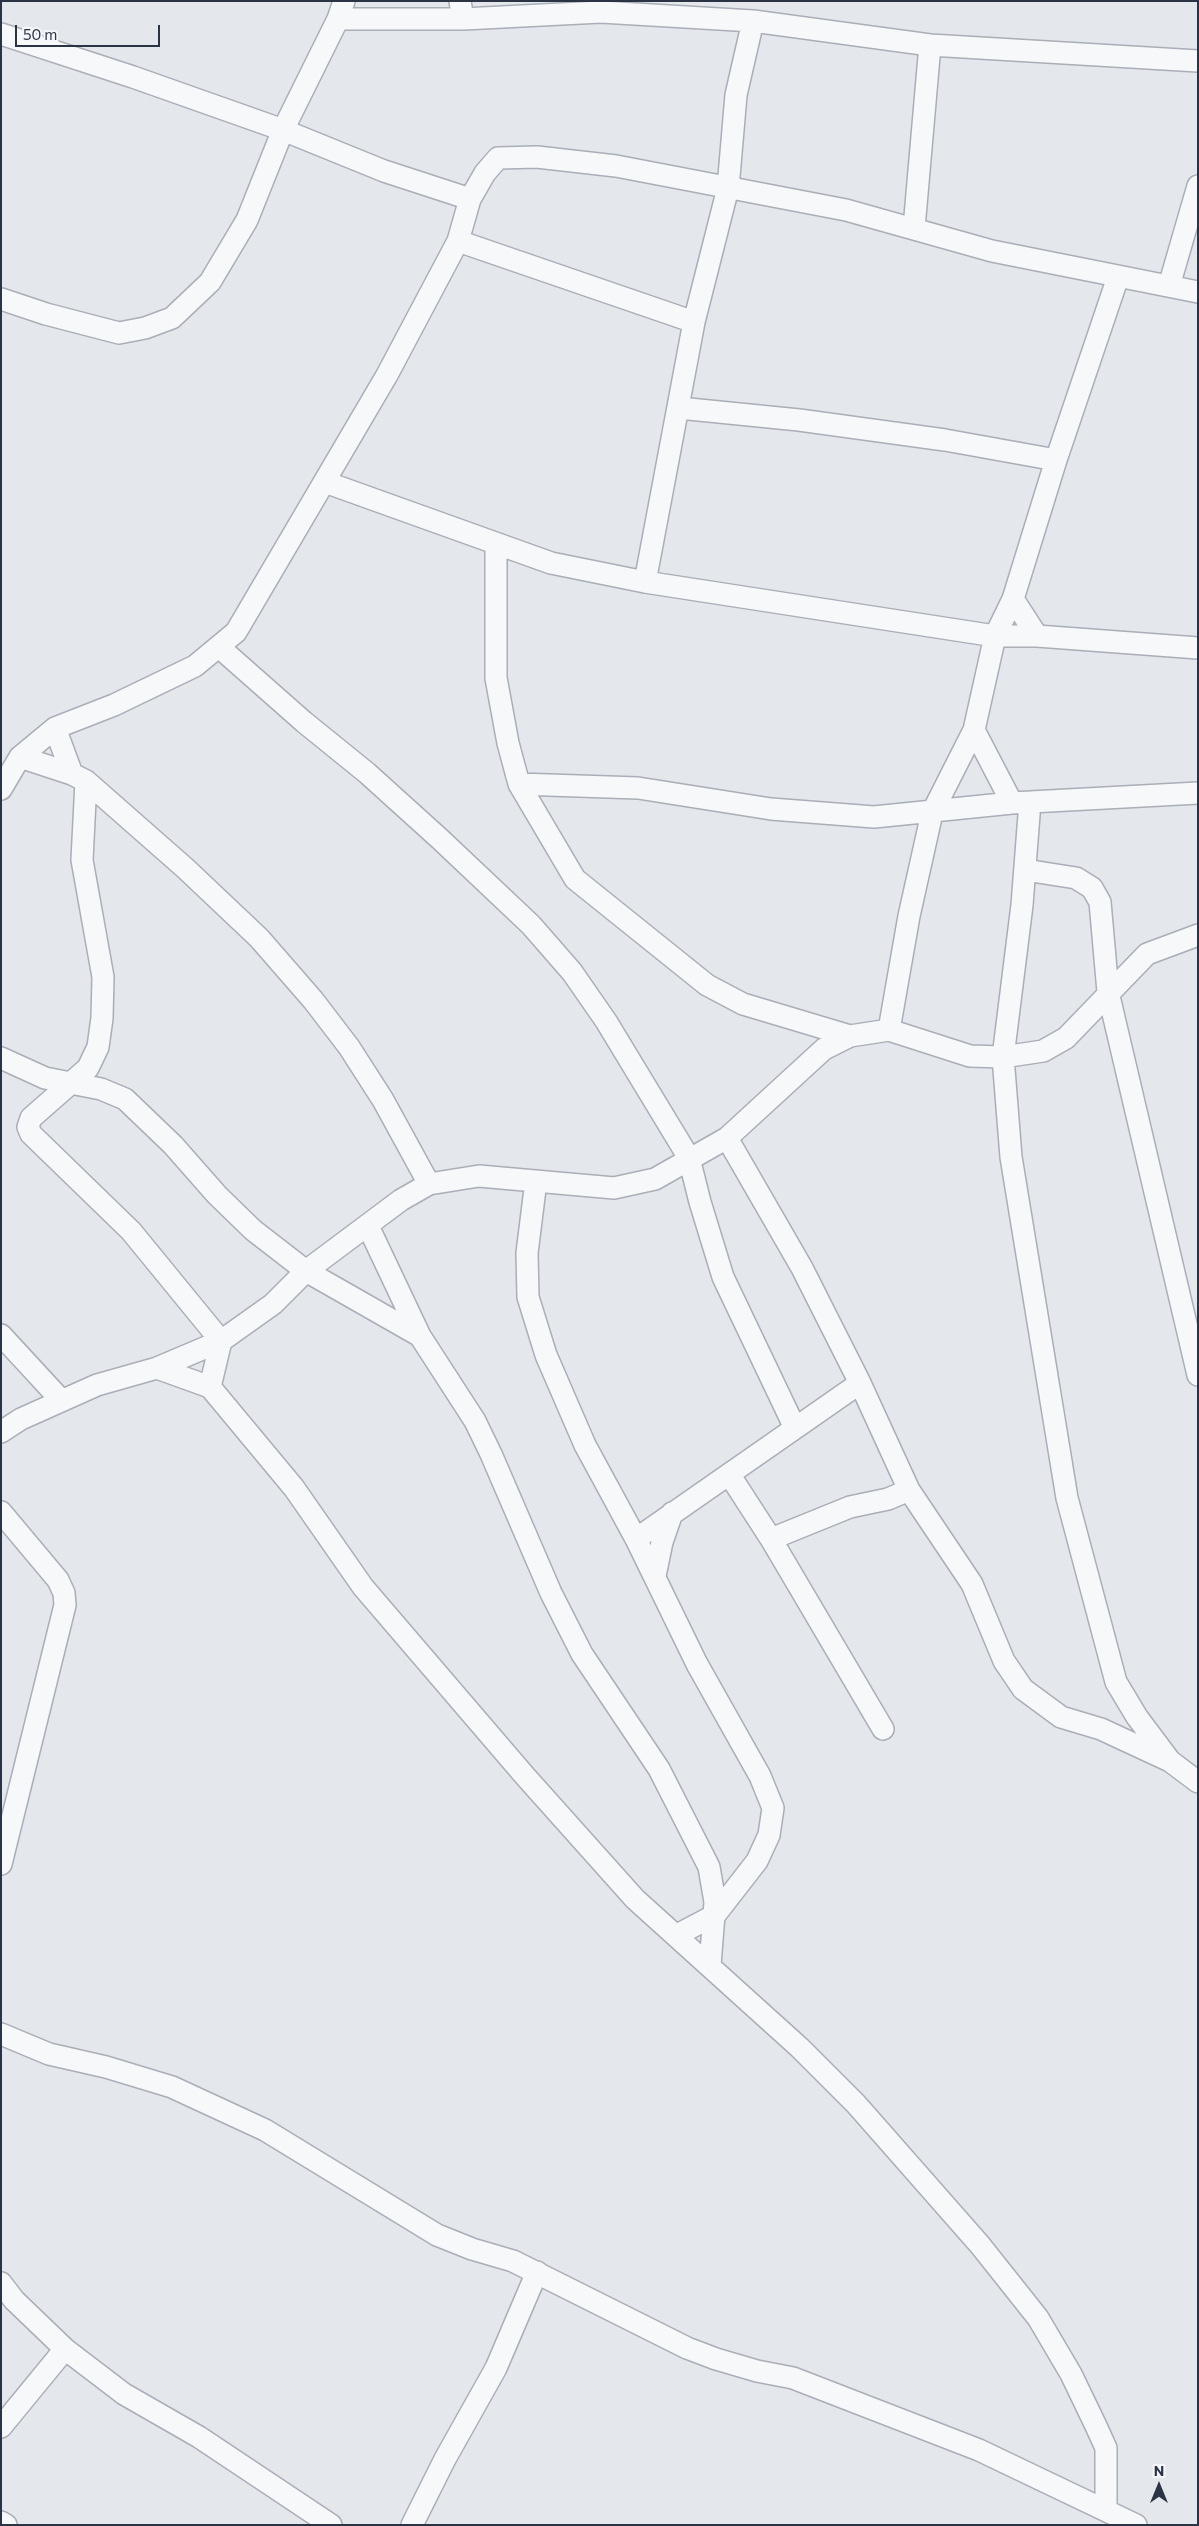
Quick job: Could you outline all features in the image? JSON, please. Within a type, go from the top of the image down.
[{"type":"street","points":[[1,299],[46,314],[119,333],[145,328],[172,318],[210,282],[247,220],[283,130],[341,10],[602,7],[752,21],[930,45],[1198,61]]},
{"type":"street","points":[[645,582],[694,322],[728,188],[736,96],[752,21]]},
{"type":"street","points":[[1,34],[132,76],[283,130],[384,172],[470,199]]},
{"type":"street","points":[[914,228],[930,45]]},
{"type":"street","points":[[1,789],[20,757],[55,728],[114,705],[195,666],[236,632],[387,375],[458,241],[470,199],[485,173],[498,158],[537,157],[616,166],[846,210],[992,251],[1198,292]]},
{"type":"street","points":[[1169,286],[1198,186]]},
{"type":"street","points":[[458,241],[694,322]]},
{"type":"street","points":[[889,1030],[909,916],[932,813],[974,730],[995,636],[1013,600],[1056,460],[1118,277]]},
{"type":"street","points":[[679,408],[799,420],[945,440],[1056,460]]},
{"type":"street","points":[[325,482],[551,563],[645,582],[995,636],[1037,636],[1198,648]]},
{"type":"street","points":[[496,544],[496,678],[508,743],[519,784],[575,879],[707,985],[743,1004],[850,1036]]},
{"type":"street","points":[[1013,600],[1037,636]]},
{"type":"street","points":[[219,647],[304,722],[374,780],[531,925],[572,972],[606,1021],[689,1158],[700,1202],[724,1277],[795,1428]]},
{"type":"street","points":[[55,728],[79,778],[82,860],[103,977],[102,1018],[98,1047],[88,1068],[31,1118],[28,1127],[31,1134],[131,1231],[221,1341]]},
{"type":"street","points":[[974,730],[1021,803],[1025,870],[1003,1057],[1011,1157],[1067,1498],[1116,1682],[1137,1716],[1170,1761]]},
{"type":"street","points":[[20,757],[79,778],[185,868],[259,938],[313,1000],[349,1047],[383,1100],[429,1184]]},
{"type":"street","points":[[519,784],[638,788],[771,810],[865,816],[932,813],[1021,803],[1198,793]]},
{"type":"street","points":[[1025,870],[1076,878],[1092,888],[1100,902],[1108,992],[1198,1375]]},
{"type":"street","points":[[1,1432],[21,1419],[96,1385],[157,1368],[221,1341],[273,1304],[306,1271],[401,1200],[429,1184],[479,1176],[614,1188],[655,1179],[727,1138],[824,1049],[850,1036],[889,1030],[970,1056],[1003,1057],[1043,1051],[1066,1038],[1108,992],[1147,954],[1198,935]]},
{"type":"street","points":[[1,1058],[45,1078],[101,1089],[125,1099],[173,1145],[217,1195],[253,1230],[306,1271],[420,1336]]},
{"type":"street","points":[[727,1138],[802,1268],[860,1383],[909,1490],[972,1584],[1004,1661],[1023,1689],[1061,1716],[1101,1729],[1170,1761],[1198,1782]]},
{"type":"street","points":[[536,1181],[527,1253],[528,1297],[546,1354],[585,1445],[655,1576],[697,1664],[760,1776],[773,1808],[769,1835],[757,1861],[715,1915],[677,1934]]},
{"type":"street","points":[[368,1226],[420,1336],[475,1421],[551,1593],[582,1654],[659,1769],[708,1867],[713,1883],[715,1915],[710,1965]]},
{"type":"street","points":[[1,1335],[61,1400]]},
{"type":"street","points":[[210,1387],[221,1341]]},
{"type":"street","points":[[157,1368],[210,1387],[294,1488],[363,1587],[525,1776],[635,1899],[677,1934],[800,2048],[856,2104],[980,2245],[1038,2318],[1071,2374],[1106,2448],[1106,2510]]},
{"type":"street","points":[[636,1539],[860,1383]]},
{"type":"street","points":[[729,1474],[771,1539],[883,1729]]},
{"type":"street","points":[[771,1539],[850,1507],[888,1499],[909,1490]]},
{"type":"street","points":[[1,1512],[58,1580],[64,1593],[65,1605],[1,1864]]},
{"type":"street","points":[[655,1576],[662,1542],[672,1513]]},
{"type":"street","points":[[1,2034],[49,2054],[106,2067],[172,2087],[265,2130],[437,2235],[472,2249],[513,2261],[686,2348],[757,2371],[793,2378],[979,2450],[1136,2525]]},
{"type":"street","points":[[412,2525],[445,2459],[496,2368],[537,2272]]},
{"type":"street","points":[[1,2283],[14,2300],[65,2349],[124,2394],[199,2437],[331,2525]]},
{"type":"street","points":[[1,2427],[65,2349]]},
{"type":"street","points":[[1,2522],[6,2525]]}]
